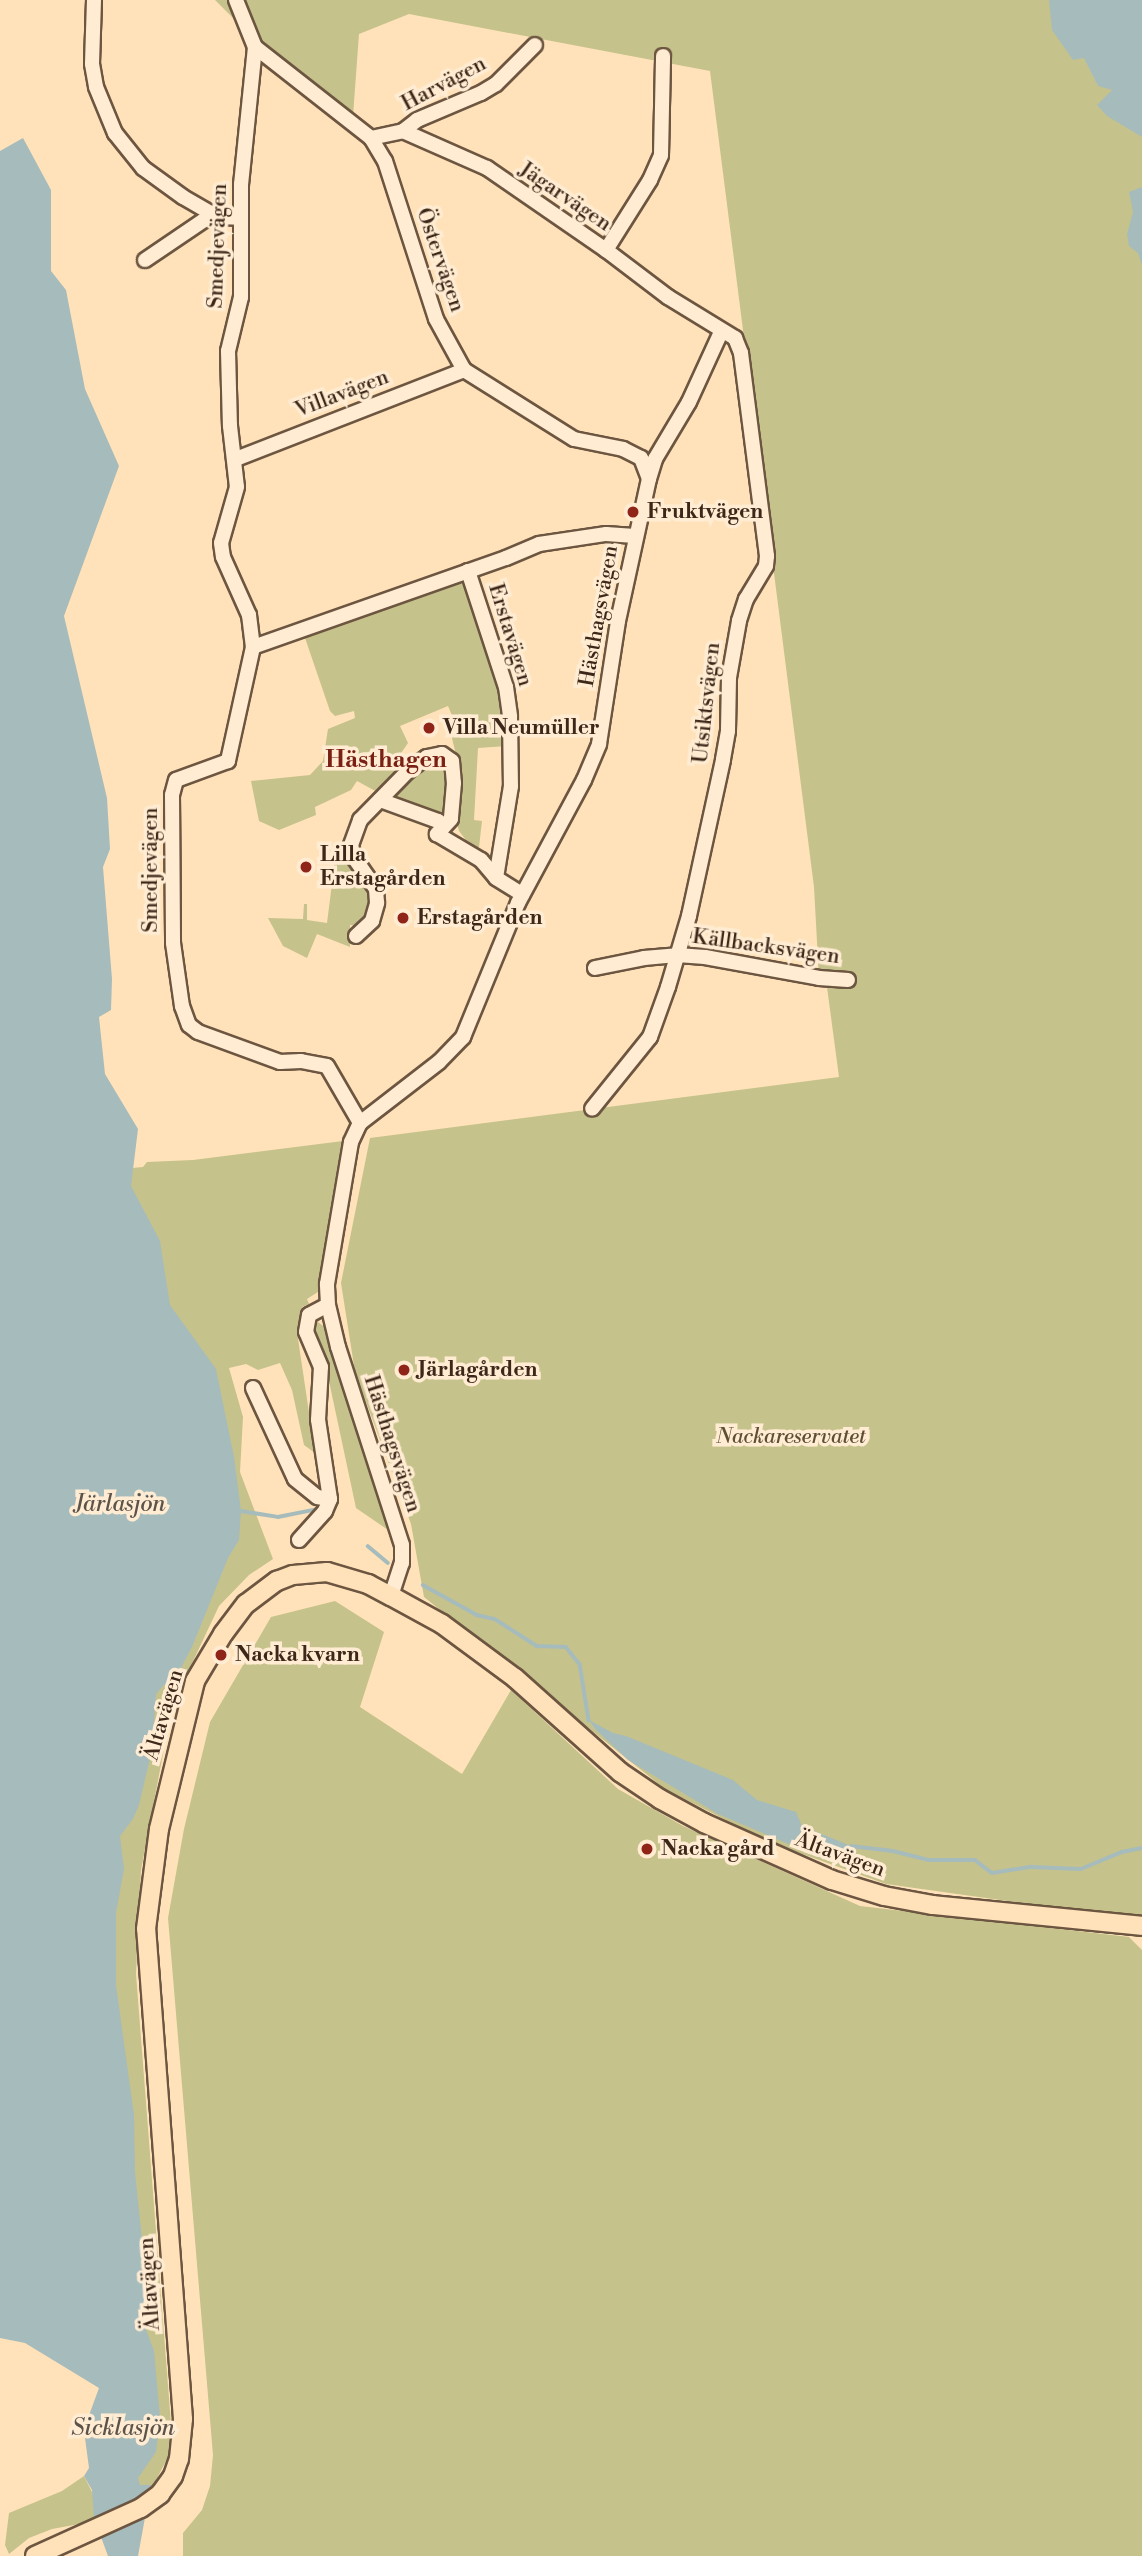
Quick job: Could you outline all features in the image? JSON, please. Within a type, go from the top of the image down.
[{"type":"main road","name":"Ältavägen","points":[[35,2556],[141,2508],[160,2494],[173,2476],[179,2459],[183,2419],[146,1929],[159,1829],[188,1699],[203,1665],[223,1634],[246,1604],[277,1581],[293,1575],[327,1572],[368,1584],[391,1596],[442,1624],[515,1678],[620,1772],[660,1799],[704,1823],[807,1869],[884,1896],[933,1905],[1142,1926]]},
{"type":"street","points":[[93,0],[92,65],[96,88],[114,133],[143,168],[183,197],[213,214],[240,218]]},
{"type":"street","name":"Östervägen","points":[[236,0],[255,47],[371,138],[385,161],[436,319],[464,370],[574,439],[623,449],[641,458],[649,479]]},
{"type":"street","name":"Harvägen","points":[[403,131],[416,120],[481,93],[496,83],[535,45]]},
{"type":"street","name":"Smedjevägen","points":[[255,47],[249,89],[240,218],[241,297],[228,351],[230,426],[236,458],[234,501],[221,543],[223,557],[249,615],[253,647],[228,761],[176,780],[172,795],[173,943],[183,1006],[189,1025],[198,1032],[279,1062],[301,1061],[327,1066],[360,1123]]},
{"type":"street","points":[[606,250],[650,180],[661,155],[663,56]]},
{"type":"street","points":[[371,138],[403,131]]},
{"type":"street","name":"Jägarvägen","points":[[403,131],[487,169],[721,332]]},
{"type":"street","points":[[145,260],[213,214]]},
{"type":"street","name":"Hästhagsvägen","points":[[391,1596],[402,1563],[402,1545],[338,1347],[328,1305],[327,1284],[351,1142],[360,1123],[439,1062],[463,1037],[522,894],[584,780],[599,744],[635,536],[655,459],[689,402],[721,332]]},
{"type":"street","name":"Utsiktsvägen","points":[[593,1109],[650,1037],[677,955],[723,760],[728,731],[729,678],[738,621],[746,599],[766,566],[767,556],[741,353],[735,338],[721,332]]},
{"type":"street","name":"Villavägen","points":[[236,458],[464,370]]},
{"type":"street","points":[[253,647],[539,544],[606,534],[635,536]]},
{"type":"street","name":"Erstavägen","points":[[468,571],[506,687],[510,718],[511,786],[496,878]]},
{"type":"street","points":[[356,936],[372,921],[377,903],[376,888],[354,858],[351,845],[360,820],[417,765],[427,757],[442,754],[453,761],[454,783],[451,819],[440,831]]},
{"type":"street","points":[[380,800],[438,821],[440,831],[481,860],[496,878],[522,894]]},
{"type":"street","name":"Källbacksvägen","points":[[596,968],[645,958],[677,955],[705,957],[819,978],[848,980]]},
{"type":"street","points":[[299,1540],[325,1511],[330,1499],[318,1420],[321,1367],[306,1332],[309,1315],[328,1305]]},
{"type":"street","points":[[253,1388],[295,1479],[317,1497],[330,1499]]},
{"type":"green space","name":"Nackareservatet","points":[[215,0],[1142,0],[1142,1917],[1122,1917],[886,1884],[769,1842],[665,1789],[424,1597],[411,1524],[355,1372],[341,1283],[370,1138],[839,1077],[827,987],[819,978],[814,887],[710,71],[409,14],[359,34],[353,116],[238,23]]},
{"type":"green space","points":[[453,582],[467,585],[494,664],[504,707],[507,746],[478,748],[474,820],[482,821],[479,847],[473,849],[459,831],[456,819],[458,763],[451,734],[458,730],[448,706],[400,726],[408,743],[399,756],[408,762],[379,793],[357,781],[351,790],[315,807],[316,815],[279,830],[259,821],[251,781],[310,775],[323,761],[328,729],[355,718],[354,711],[335,716],[330,711],[304,635]]},
{"type":"green space","points":[[432,760],[447,761],[447,818],[391,798],[391,794]]},
{"type":"green space","points":[[337,844],[347,844],[372,888],[372,914],[357,926],[350,925],[350,947],[317,934],[307,958],[283,946],[268,918],[303,919],[304,904],[307,904],[307,920],[327,923]]},
{"type":"green space","points":[[343,1141],[318,1292],[307,1299],[309,1304],[302,1307],[297,1332],[315,1453],[304,1445],[292,1390],[280,1363],[258,1370],[246,1364],[229,1368],[243,1417],[240,1472],[273,1559],[249,1575],[219,1606],[186,1676],[171,1712],[141,1870],[136,1974],[172,2437],[169,2455],[152,2488],[109,2512],[0,1175],[143,1167],[147,1162],[193,1160]]},
{"type":"green space","points":[[318,1322],[327,1329],[391,1532],[356,1508],[320,1341],[311,1334],[314,1323]]},
{"type":"green space","points":[[335,1601],[384,1632],[360,1707],[462,1774],[511,1690],[618,1789],[683,1826],[860,1906],[1129,1937],[1142,1950],[1142,2556],[183,2556],[183,2533],[202,2510],[210,2486],[213,2455],[168,1918],[184,1829],[210,1722],[271,1617]]},
{"type":"green space","points":[[84,2476],[94,2496],[94,2518],[90,2522],[52,2529],[29,2538],[9,2554],[5,2545],[9,2513],[62,2491]]},
{"type":"water","points":[[1049,0],[1142,0],[1142,137],[1107,116],[1097,105],[1112,90],[1098,86],[1084,58],[1073,60],[1052,30]]},
{"type":"water","name":"Järlasjön","points":[[23,138],[51,190],[51,271],[66,290],[85,389],[119,466],[64,616],[107,798],[110,849],[103,867],[112,979],[111,1010],[99,1017],[105,1074],[138,1129],[131,1186],[160,1241],[170,1305],[216,1369],[234,1457],[241,1511],[239,1540],[228,1558],[192,1647],[174,1681],[164,1685],[156,1694],[152,1750],[139,1805],[133,1819],[120,1836],[124,1869],[116,1913],[116,1985],[134,2115],[135,2172],[148,2297],[148,2314],[144,2324],[154,2351],[160,2417],[156,2452],[138,2478],[140,2485],[151,2485],[138,2556],[108,2556],[94,2518],[92,2490],[84,2476],[89,2468],[85,2438],[88,2418],[99,2388],[25,2343],[0,2338],[0,151]]},
{"type":"water","points":[[1142,187],[1142,265],[1138,253],[1129,246],[1127,234],[1133,212],[1129,192]]},
{"type":"water","points":[[589,1720],[613,1733],[733,1780],[757,1800],[796,1812],[802,1826],[851,1846],[857,1856],[854,1860],[834,1861],[819,1857],[718,1814],[628,1760]]},
{"type":"waterway","points":[[241,1511],[278,1517],[318,1509]]},
{"type":"waterway","points":[[368,1546],[388,1563]]},
{"type":"waterway","points":[[423,1585],[477,1615],[495,1619],[537,1646],[566,1647],[580,1664],[589,1720]]},
{"type":"waterway","points":[[851,1846],[893,1851],[928,1860],[975,1860],[992,1873],[1031,1867],[1081,1869],[1122,1852],[1142,1848]]},
{"type":"place","name":"Fruktvägen","points":[[633,512]]},
{"type":"place","name":"Villa Neumüller","points":[[429,728]]},
{"type":"place","name":"Lilla Erstagården","points":[[306,867]]},
{"type":"place","name":"Erstagården","points":[[403,918]]},
{"type":"place","name":"Järlagården","points":[[404,1370]]},
{"type":"place","name":"Nacka kvarn","points":[[221,1655]]},
{"type":"place","name":"Nacka gård","points":[[647,1849]]},
{"type":"district","name":"Hästhagen","points":[[386,761]]},
{"type":"water label","name":"Sicklasjön","points":[[123,2428]]}]
